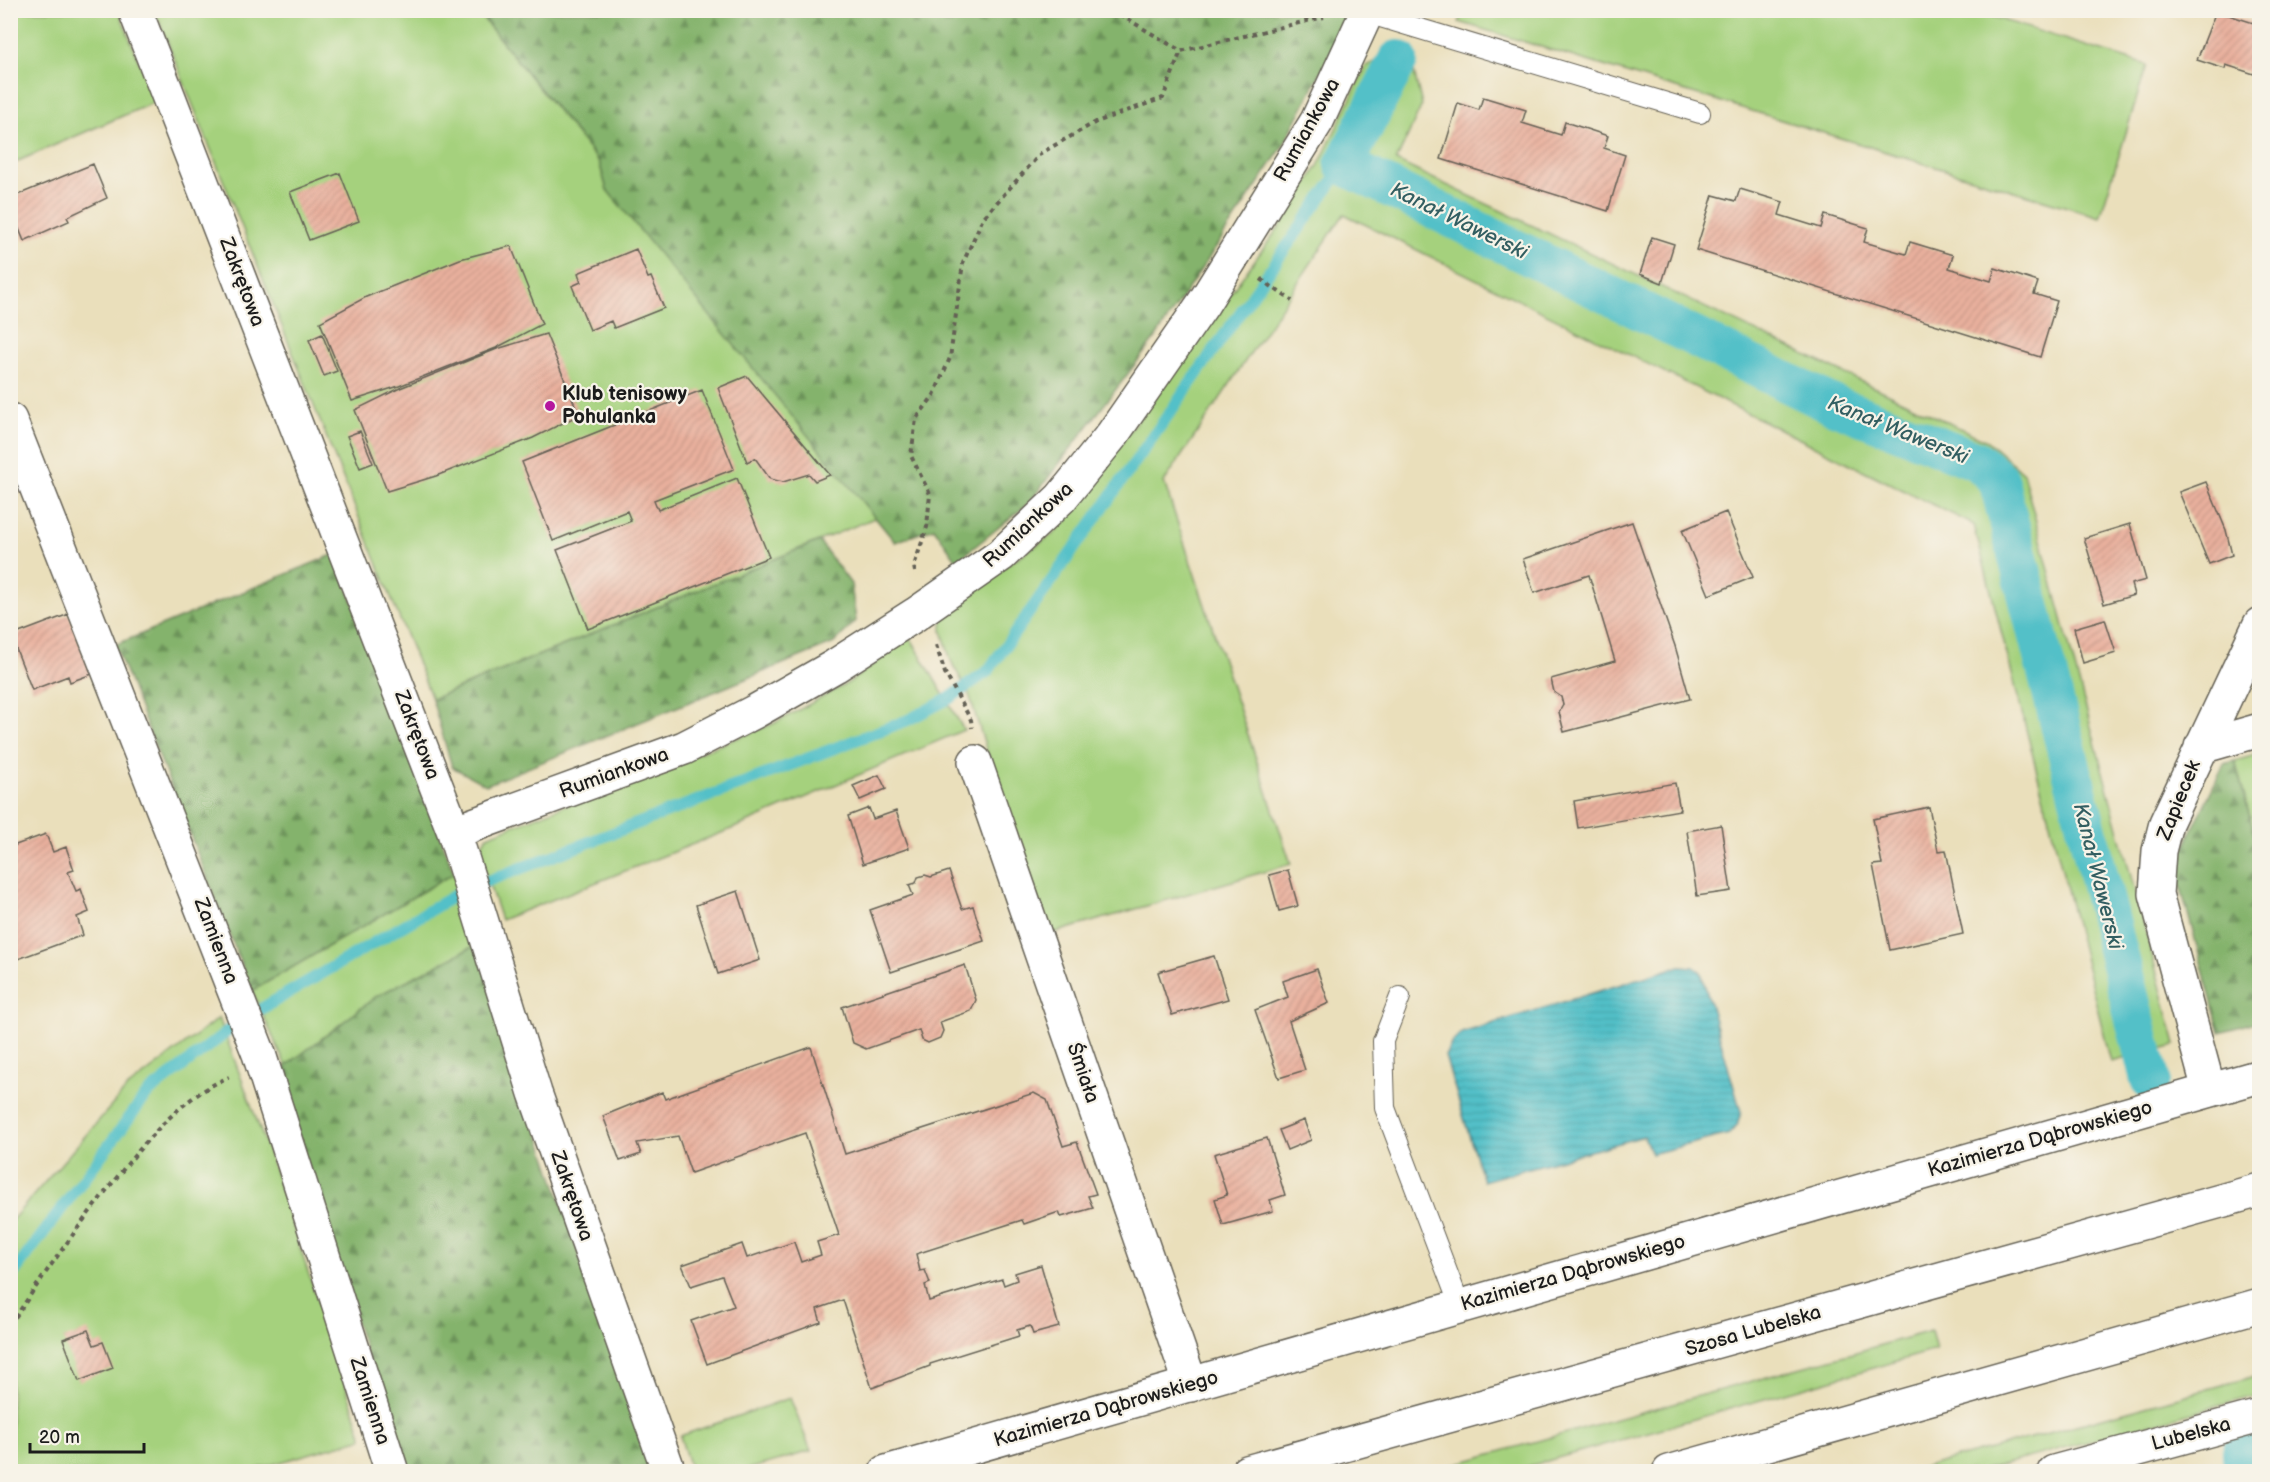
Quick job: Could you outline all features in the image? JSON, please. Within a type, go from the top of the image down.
[{"type":"main road","name":"Zakrętowa","points":[[135,10],[454,832],[536,1093],[669,1472]]},
{"type":"main road","name":"Rumiankowa","points":[[454,832],[684,748],[756,711],[835,666],[925,608],[1001,555],[1060,498],[1112,435],[1203,304],[1317,121],[1367,12]]},
{"type":"main road","name":"Zamienna","points":[[10,420],[260,1058],[392,1472]]},
{"type":"main road","name":"Zapiecek","points":[[2209,1090],[2156,894],[2159,851],[2166,823],[2259,624]]},
{"type":"main road","points":[[2201,747],[2259,730]]},
{"type":"main road","name":"Śmiała","points":[[975,762],[1191,1385]]},
{"type":"main road","name":"Kazimierza Dąbrowskiego","points":[[886,1472],[2259,1076]]},
{"type":"main road","name":"Szosa Lubelska","points":[[1247,1472],[2259,1190]]},
{"type":"main road","points":[[1669,1472],[2259,1305]]},
{"type":"main road","name":"Lubelska","points":[[2054,1472],[2259,1416]]},
{"type":"lane","points":[[1367,12],[1700,113]]},
{"type":"lane","points":[[1400,997],[1383,1041],[1385,1108],[1460,1306]]},
{"type":"path","points":[[1112,10],[1180,51],[1331,16]]},
{"type":"path","points":[[925,608],[914,566],[927,527],[930,494],[911,456],[916,419],[934,395],[950,358],[963,263],[982,218],[1041,153],[1096,122],[1163,98],[1180,51]]},
{"type":"path","points":[[1252,273],[1292,301]]},
{"type":"path","points":[[945,673],[971,720]]},
{"type":"path","points":[[10,1325],[58,1252],[156,1128],[213,1084],[260,1058]]},
{"type":"green space","points":[[1464,10],[1974,11],[2147,65],[2100,217],[1459,22]]},
{"type":"green space","points":[[11,11],[119,11],[155,102],[11,164]]},
{"type":"green space","name":"Klub tenisowy Pohulanka","points":[[155,11],[477,11],[599,162],[607,190],[877,517],[432,699]]},
{"type":"green space","points":[[477,11],[1352,11],[1283,146],[1156,337],[1029,503],[957,561],[934,528],[895,542],[607,190],[599,161]]},
{"type":"green space","points":[[1389,56],[1412,64],[1422,105],[1396,161],[1987,441],[2023,473],[2176,1045],[2111,1062],[1974,525],[1344,214],[1164,482],[1291,864],[1050,934],[1002,800],[969,694],[951,661],[942,631],[943,607],[1055,533],[1285,219],[1318,166],[1366,66]]},
{"type":"green space","points":[[819,541],[851,584],[856,621],[834,643],[486,785],[452,767],[432,699]]},
{"type":"green space","points":[[335,554],[454,873],[252,991],[115,645]]},
{"type":"green space","points":[[910,637],[964,730],[739,826],[501,920],[478,851],[487,836],[773,724],[848,683]]},
{"type":"green space","points":[[2260,754],[2259,852],[2235,761]]},
{"type":"green space","points":[[2235,761],[2259,852],[2259,1021],[2220,1032],[2175,866],[2224,764]]},
{"type":"green space","points":[[454,873],[476,945],[377,996],[286,1066],[252,991]]},
{"type":"green space","points":[[476,945],[649,1466],[637,1469],[637,1472],[406,1471],[273,1076],[377,996]]},
{"type":"green space","points":[[219,1018],[267,1148],[363,1438],[250,1471],[11,1472],[11,1221],[127,1088]]},
{"type":"green space","points":[[1931,1331],[1936,1350],[1512,1471],[1430,1471]]},
{"type":"green space","points":[[2259,1375],[2259,1395],[1979,1471],[1910,1471]]},
{"type":"green space","points":[[790,1398],[811,1451],[742,1471],[691,1471],[680,1436]]},
{"type":"green space","points":[[2259,1455],[2259,1471],[2209,1471],[2209,1469]]},
{"type":"water","points":[[1680,966],[1694,967],[1701,972],[1741,1112],[1737,1126],[1729,1134],[1651,1154],[1644,1136],[1483,1181],[1445,1056],[1452,1042],[1462,1033]]},
{"type":"building","points":[[2216,11],[2260,25],[2260,76],[2226,65],[2225,69],[2197,60]]},
{"type":"building","points":[[1483,97],[1526,110],[1522,123],[1561,135],[1565,122],[1608,136],[1604,148],[1625,155],[1608,211],[1441,159],[1458,103],[1479,110]]},
{"type":"building","points":[[93,164],[107,198],[67,217],[69,221],[24,241],[10,207],[10,198]]},
{"type":"building","points":[[340,173],[359,221],[309,240],[290,192]]},
{"type":"building","points":[[1740,189],[1783,202],[1779,215],[1821,228],[1825,215],[1868,228],[1864,242],[1906,254],[1910,242],[1953,255],[1949,268],[1991,281],[1995,268],[2038,282],[2034,294],[2057,301],[2040,357],[1696,250],[1713,195],[1736,201]]},
{"type":"building","points":[[1652,237],[1674,244],[1662,283],[1640,274]]},
{"type":"building","points":[[511,246],[542,324],[496,348],[399,386],[352,401],[320,322],[366,297],[460,259]]},
{"type":"building","points":[[636,249],[664,308],[614,328],[611,321],[590,330],[572,286],[581,282],[578,273]]},
{"type":"building","points":[[322,334],[337,371],[324,376],[309,340]]},
{"type":"building","points":[[546,334],[579,415],[533,438],[436,476],[387,491],[355,410],[400,388],[497,349]]},
{"type":"building","name":"Klub tenisowy Pohulanka","points":[[747,376],[830,475],[815,481],[809,474],[783,482],[770,479],[755,458],[747,462],[718,388]]},
{"type":"building","points":[[702,390],[734,469],[654,500],[658,510],[737,478],[769,557],[588,629],[557,550],[631,521],[627,511],[553,541],[522,462]]},
{"type":"building","points":[[360,431],[373,463],[360,468],[347,436]]},
{"type":"building","points":[[2206,482],[2226,530],[2232,555],[2209,564],[2179,492]]},
{"type":"building","points":[[1726,512],[1753,577],[1709,595],[1682,530]]},
{"type":"building","points":[[1632,522],[1675,646],[1690,699],[1564,732],[1559,712],[1563,705],[1561,697],[1554,692],[1551,679],[1615,661],[1589,575],[1534,593],[1523,559]]},
{"type":"building","points":[[2130,524],[2146,580],[2131,584],[2134,595],[2104,604],[2084,538]]},
{"type":"building","points":[[69,614],[92,674],[70,682],[68,676],[32,690],[11,636]]},
{"type":"building","points":[[2105,619],[2116,653],[2083,663],[2074,628]]},
{"type":"building","points":[[879,775],[886,789],[860,800],[853,786]]},
{"type":"building","points":[[1675,783],[1680,810],[1578,828],[1574,801]]},
{"type":"building","points":[[1929,807],[1938,851],[1946,850],[1963,934],[1890,950],[1873,865],[1882,864],[1873,819]]},
{"type":"building","points":[[869,808],[873,819],[896,811],[909,848],[863,864],[848,816]]},
{"type":"building","points":[[1721,825],[1731,891],[1697,896],[1687,831]]},
{"type":"building","points":[[46,834],[53,852],[66,847],[74,870],[68,872],[76,891],[81,889],[89,912],[77,917],[83,935],[18,959],[10,936],[10,927],[14,926],[10,917],[10,847]]},
{"type":"building","points":[[1288,870],[1298,906],[1279,911],[1269,875]]},
{"type":"building","points":[[949,871],[962,909],[973,906],[984,941],[891,972],[870,910],[913,895],[909,885],[916,883],[918,877],[925,875],[931,877]]},
{"type":"building","points":[[738,891],[760,960],[718,974],[696,905]]},
{"type":"building","points":[[1214,956],[1228,999],[1172,1015],[1158,972]]},
{"type":"building","points":[[965,965],[976,1000],[971,1011],[940,1022],[943,1031],[940,1038],[928,1043],[922,1040],[919,1030],[866,1049],[853,1043],[842,1007]]},
{"type":"building","points":[[1317,969],[1329,1003],[1289,1021],[1305,1070],[1279,1078],[1255,1010],[1288,997],[1283,981]]},
{"type":"building","points":[[811,1047],[845,1154],[1034,1093],[1047,1100],[1063,1146],[1077,1142],[1096,1194],[1088,1196],[1093,1208],[1061,1217],[1059,1212],[1024,1224],[1022,1220],[916,1254],[920,1271],[925,1270],[930,1283],[925,1285],[929,1301],[1002,1279],[1004,1285],[1017,1280],[1015,1273],[1041,1265],[1059,1327],[1033,1334],[1030,1326],[1017,1330],[1019,1336],[930,1364],[930,1366],[872,1388],[843,1300],[817,1309],[821,1322],[707,1364],[691,1321],[734,1306],[722,1276],[691,1286],[682,1265],[742,1244],[747,1258],[794,1242],[801,1262],[821,1255],[817,1242],[839,1235],[805,1133],[691,1173],[678,1136],[637,1143],[641,1154],[620,1161],[603,1116],[662,1092],[665,1099]]},
{"type":"building","points":[[1304,1120],[1311,1140],[1287,1150],[1279,1130]]},
{"type":"building","points":[[1267,1138],[1285,1195],[1270,1200],[1273,1211],[1223,1225],[1215,1199],[1227,1195],[1214,1154]]},
{"type":"building","points":[[88,1330],[94,1345],[103,1342],[113,1368],[79,1381],[63,1339]]},
{"type":"waterway","name":"Kanał Wawerski","points":[[1398,60],[1344,165],[1829,403],[1977,461],[1998,479],[2150,1079]]},
{"type":"waterway","points":[[485,882],[908,720],[950,698],[988,671],[1344,165]]},
{"type":"waterway","points":[[261,1009],[459,893]]},
{"type":"waterway","points":[[10,1278],[147,1094],[233,1027]]},
{"type":"waterway","name":"Kanał Wawerski","points":[[2242,1452],[2243,1472]]},
{"type":"place","name":"Klub tenisowy Pohulanka","points":[[550,406]]}]
